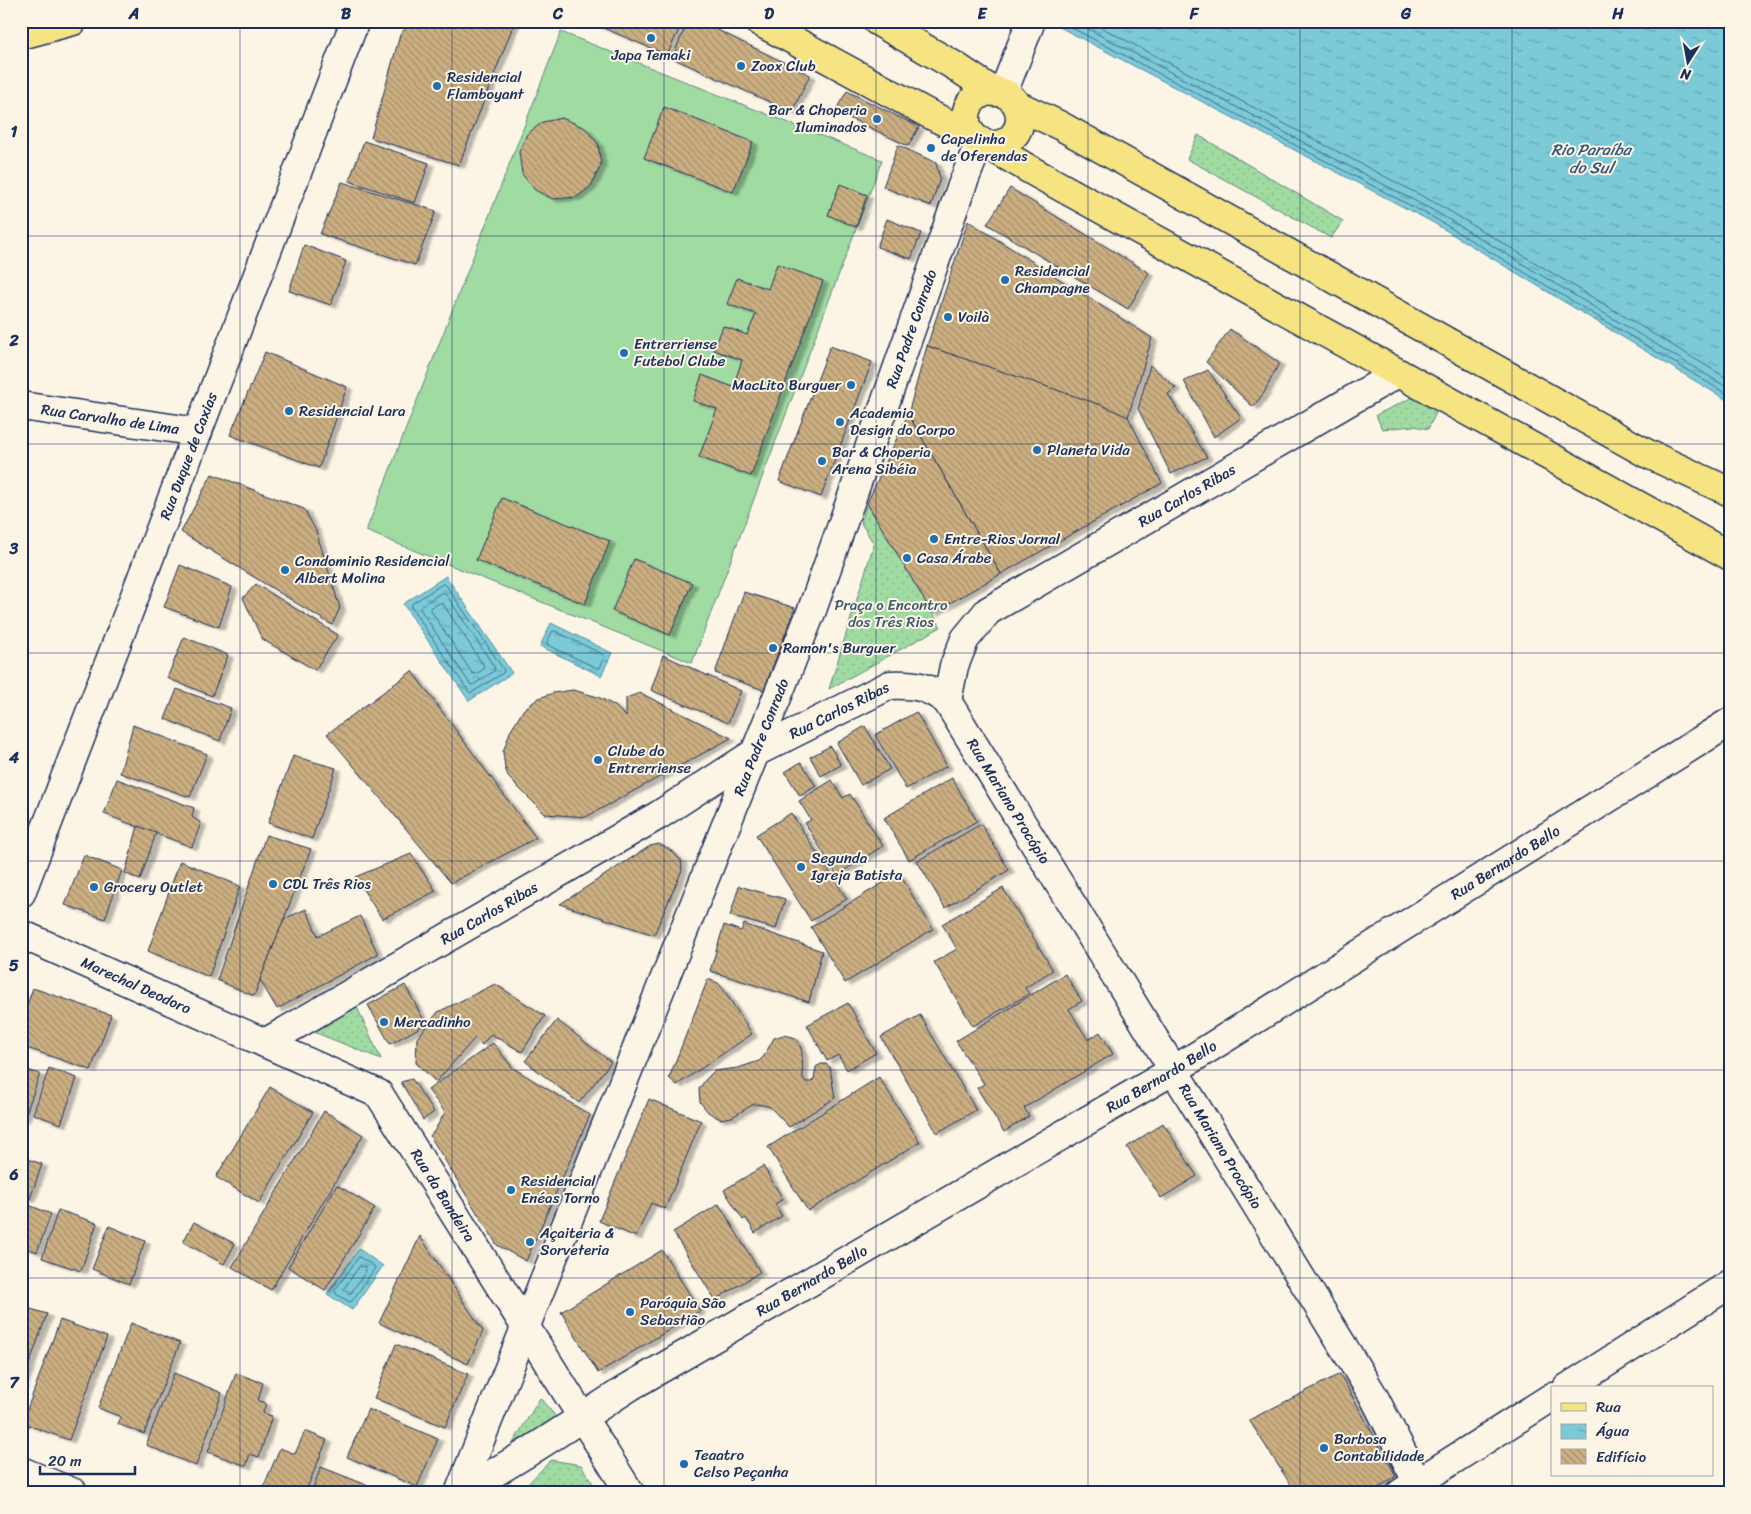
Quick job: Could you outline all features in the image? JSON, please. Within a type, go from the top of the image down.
[{"type":"main road","points":[[21,34],[73,21]]},
{"type":"main road","points":[[758,21],[980,141],[1730,556]]},
{"type":"main road","points":[[877,21],[1005,96],[1646,452],[1730,492]]},
{"type":"main road","points":[[986,92],[1005,96],[1020,121],[1018,130],[1005,143],[997,145],[980,141],[968,128],[967,111],[971,103],[977,96],[986,92]]},
{"type":"street","name":"Rua Duque de Caxias","points":[[21,893],[355,21]]},
{"type":"street","points":[[1005,96],[1032,21]]},
{"type":"street","name":"Rua Padre Conrado","points":[[460,1493],[812,610],[958,197],[980,141]]},
{"type":"street","name":"Rua Carlos Ribas","points":[[258,1040],[659,815],[756,752],[890,685],[911,684],[936,692],[948,700],[954,666],[965,640],[988,611],[1398,373]]},
{"type":"street","name":"Rua Carvalho de Lima","points":[[21,406],[198,432]]},
{"type":"street","name":"Rua Mariano Procópio","points":[[948,700],[1373,1395],[1414,1490]]},
{"type":"street","name":"Rua Bernardo Bello","points":[[460,1493],[632,1386],[1174,1070],[1730,722]]},
{"type":"street","name":"Marechal Deodoro","points":[[21,934],[258,1040]]},
{"type":"street","name":"Rua da Bandeira","points":[[258,1040],[379,1094],[630,1493]]},
{"type":"street","points":[[1570,1386],[1730,1284]]},
{"type":"street","points":[[1414,1490],[1551,1398]]},
{"type":"street","points":[[21,1471],[74,1493]]},
{"type":"green space","points":[[561,32],[882,160],[692,663],[366,531]]},
{"type":"green space","points":[[1198,135],[1343,221],[1331,238],[1187,159]]},
{"type":"green space","points":[[1417,395],[1438,409],[1428,429],[1414,426],[1382,429],[1376,415]]},
{"type":"green space","name":"Praça o Encontro dos Três Rios","points":[[867,503],[941,627],[829,689],[874,544],[861,523]]},
{"type":"green space","points":[[355,1003],[381,1059],[309,1030]]},
{"type":"green space","points":[[540,1398],[557,1418],[513,1443]]},
{"type":"green space","points":[[551,1460],[581,1465],[599,1493],[519,1493]]},
{"type":"water","name":"Rio Paraíba do Sul","points":[[1048,21],[1730,21],[1730,402],[1432,222]]},
{"type":"water","points":[[446,576],[512,673],[469,701],[403,604]]},
{"type":"water","points":[[551,623],[612,653],[601,676],[540,646]]},
{"type":"water","points":[[359,1249],[383,1266],[352,1310],[327,1294]]},
{"type":"building","name":"Residencial Flamboyant","points":[[411,21],[515,21],[459,165],[371,138],[400,35]]},
{"type":"building","name":"Japa Temaki","points":[[587,21],[683,21],[667,55]]},
{"type":"building","name":"Zoox Club","points":[[688,21],[699,21],[810,75],[792,112],[672,58]]},
{"type":"building","name":"Bar & Choperia Iluminados","points":[[847,91],[919,127],[908,146],[835,111]]},
{"type":"building","points":[[664,107],[753,142],[733,192],[644,158]]},
{"type":"building","points":[[562,118],[585,128],[598,144],[601,165],[591,186],[577,197],[553,199],[535,190],[522,174],[519,152],[527,134],[543,122]]},
{"type":"building","points":[[364,141],[429,163],[415,203],[349,181]]},
{"type":"building","points":[[898,145],[936,163],[940,178],[931,206],[883,187]]},
{"type":"building","points":[[342,182],[436,211],[415,265],[320,234]]},
{"type":"building","points":[[840,184],[867,195],[856,227],[828,215]]},
{"type":"building","points":[[1010,188],[1149,273],[1128,309],[987,224]]},
{"type":"building","points":[[887,219],[921,233],[911,259],[877,247]]},
{"type":"building","name":"Residencial Champagne","points":[[968,221],[1152,338],[1128,417],[927,346]]},
{"type":"building","points":[[304,245],[346,261],[331,305],[289,291]]},
{"type":"building","points":[[777,264],[823,281],[751,476],[699,457],[717,409],[693,401],[702,375],[733,387],[742,360],[714,350],[723,326],[747,335],[756,314],[727,304],[737,278],[768,289]]},
{"type":"building","points":[[1230,329],[1279,363],[1264,393],[1253,407],[1206,362]]},
{"type":"building","points":[[830,346],[872,362],[821,497],[779,481]]},
{"type":"building","name":"Planeta Vida","points":[[927,346],[1104,406],[1128,417],[1162,483],[1001,574],[908,414]]},
{"type":"building","name":"Residencial Lara","points":[[265,352],[347,387],[319,468],[230,435]]},
{"type":"building","points":[[1150,365],[1176,388],[1168,394],[1207,457],[1171,474],[1138,409]]},
{"type":"building","points":[[1208,370],[1241,418],[1214,437],[1184,381]]},
{"type":"building","name":"Entre-Rios Jornal","points":[[908,414],[1001,574],[932,613],[867,503]]},
{"type":"building","name":"Condominio Residencial Albert Molina","points":[[212,474],[304,509],[316,531],[340,608],[332,625],[181,532]]},
{"type":"building","points":[[502,498],[610,541],[585,604],[476,560]]},
{"type":"building","points":[[634,559],[692,583],[670,635],[612,611]]},
{"type":"building","points":[[180,565],[232,587],[219,627],[164,607]]},
{"type":"building","points":[[256,584],[338,635],[315,670],[262,639],[243,598]]},
{"type":"building","points":[[744,592],[795,608],[764,690],[715,673]]},
{"type":"building","points":[[184,637],[228,655],[212,696],[167,678]]},
{"type":"building","points":[[663,655],[741,691],[728,723],[651,690]]},
{"type":"building","points":[[412,671],[536,838],[451,883],[327,734]]},
{"type":"building","points":[[177,689],[231,708],[220,741],[165,719]]},
{"type":"building","name":"Clube do Entrerriense","points":[[573,690],[598,697],[615,706],[626,717],[626,698],[640,693],[731,738],[586,817],[545,814],[509,778],[505,768],[503,752],[510,732],[524,709],[539,698],[553,693]]},
{"type":"building","points":[[916,712],[947,766],[906,789],[875,735]]},
{"type":"building","points":[[133,725],[207,754],[190,797],[120,773]]},
{"type":"building","points":[[865,726],[890,769],[861,785],[837,743]]},
{"type":"building","points":[[830,746],[841,765],[821,776],[810,757]]},
{"type":"building","points":[[293,756],[336,768],[312,839],[268,823]]},
{"type":"building","points":[[801,762],[816,786],[800,796],[785,772]]},
{"type":"building","points":[[952,778],[977,821],[909,860],[884,818]]},
{"type":"building","points":[[117,779],[194,808],[192,817],[201,823],[192,847],[104,814]]},
{"type":"building","points":[[832,780],[843,798],[850,794],[883,846],[837,875],[805,823],[811,820],[799,801]]},
{"type":"building","name":"Segunda Igreja Batista","points":[[791,813],[847,899],[811,921],[756,835]]},
{"type":"building","points":[[981,824],[1009,870],[945,908],[917,861]]},
{"type":"building","points":[[138,826],[156,833],[140,880],[125,873]]},
{"type":"building","name":"CDL Três Rios","points":[[266,835],[311,849],[254,996],[217,980]]},
{"type":"building","points":[[659,844],[669,849],[681,860],[682,870],[654,935],[560,904],[650,846]]},
{"type":"building","points":[[411,854],[436,891],[382,919],[355,877]]},
{"type":"building","name":"Grocery Outlet","points":[[84,855],[122,870],[105,919],[65,905]]},
{"type":"building","points":[[180,861],[240,886],[209,977],[148,951]]},
{"type":"building","points":[[899,873],[933,929],[845,983],[811,927]]},
{"type":"building","points":[[739,886],[785,899],[776,929],[730,916]]},
{"type":"building","points":[[1003,888],[1053,970],[1025,988],[1029,994],[973,1026],[934,962],[957,949],[942,924]]},
{"type":"building","points":[[306,909],[318,936],[360,916],[378,954],[277,1009],[260,980],[284,919]]},
{"type":"building","points":[[744,924],[822,951],[809,1002],[710,971],[724,925],[741,931]]},
{"type":"building","points":[[1065,974],[1082,1001],[1069,1009],[1088,1040],[1100,1032],[1113,1054],[1024,1108],[1029,1116],[1004,1132],[977,1088],[984,1084],[956,1041]]},
{"type":"building","points":[[708,979],[718,983],[724,990],[752,1034],[677,1085],[669,1078]]},
{"type":"building","points":[[495,984],[545,1016],[522,1052],[491,1034],[482,1045],[475,1038],[436,1082],[416,1063],[417,1038],[438,1012]]},
{"type":"building","points":[[405,985],[426,1024],[390,1044],[368,1005]]},
{"type":"building","points":[[33,988],[111,1015],[91,1070],[21,1046],[21,1021]]},
{"type":"building","points":[[848,1003],[876,1053],[847,1070],[838,1055],[827,1061],[807,1025]]},
{"type":"building","points":[[920,1015],[976,1110],[937,1133],[881,1037]]},
{"type":"building","points":[[557,1020],[611,1062],[579,1103],[525,1061]]},
{"type":"building","points":[[783,1035],[793,1037],[799,1042],[802,1052],[803,1078],[806,1082],[811,1082],[814,1079],[816,1067],[826,1064],[830,1067],[835,1098],[789,1127],[770,1107],[763,1105],[754,1104],[732,1117],[720,1119],[708,1112],[700,1102],[699,1089],[706,1079],[714,1071],[738,1068],[759,1061],[774,1038]]},
{"type":"building","name":"Residencial Enéas Torno","points":[[493,1043],[513,1068],[590,1115],[526,1261],[497,1245],[430,1136],[445,1112],[428,1090]]},
{"type":"building","points":[[21,1068],[40,1074],[24,1119],[21,1118]]},
{"type":"building","points":[[49,1068],[77,1078],[61,1124],[33,1114]]},
{"type":"building","points":[[879,1077],[920,1142],[808,1211],[768,1147]]},
{"type":"building","points":[[412,1079],[434,1112],[423,1120],[401,1082]]},
{"type":"building","points":[[270,1087],[313,1112],[259,1203],[216,1177]]},
{"type":"building","points":[[649,1099],[701,1121],[665,1209],[651,1203],[636,1237],[599,1221]]},
{"type":"building","points":[[324,1111],[363,1135],[271,1290],[232,1267]]},
{"type":"building","points":[[1163,1123],[1197,1176],[1161,1198],[1127,1147]]},
{"type":"building","points":[[21,1157],[42,1164],[30,1199],[21,1196]]},
{"type":"building","points":[[763,1166],[783,1199],[775,1204],[782,1216],[755,1233],[746,1218],[743,1220],[724,1190]]},
{"type":"building","points":[[337,1185],[375,1208],[325,1290],[288,1267]]},
{"type":"building","points":[[21,1202],[51,1214],[37,1252],[21,1246]]},
{"type":"building","points":[[719,1204],[760,1272],[715,1300],[673,1232]]},
{"type":"building","points":[[58,1210],[97,1223],[81,1271],[42,1258]]},
{"type":"building","points":[[194,1222],[235,1244],[224,1264],[183,1242]]},
{"type":"building","points":[[109,1226],[145,1241],[129,1284],[92,1269]]},
{"type":"building","points":[[420,1236],[483,1331],[468,1364],[379,1323]]},
{"type":"building","name":"Paróquia São Sebastião","points":[[662,1250],[700,1311],[598,1373],[561,1312]]},
{"type":"building","points":[[21,1306],[47,1314],[21,1387]]},
{"type":"building","points":[[60,1320],[107,1337],[69,1440],[22,1423]]},
{"type":"building","points":[[131,1323],[180,1343],[144,1434],[118,1424],[121,1417],[98,1408]]},
{"type":"building","points":[[396,1344],[468,1374],[445,1427],[374,1398]]},
{"type":"building","points":[[174,1373],[222,1393],[196,1466],[146,1445]]},
{"type":"building","points":[[236,1373],[263,1383],[258,1401],[266,1403],[263,1413],[272,1416],[259,1457],[250,1454],[246,1466],[208,1452]]},
{"type":"building","name":"Barbosa Contabilidade","points":[[1340,1374],[1396,1476],[1371,1493],[1296,1493],[1249,1420]]},
{"type":"building","points":[[368,1409],[438,1439],[417,1487],[347,1457]]},
{"type":"building","points":[[305,1431],[327,1440],[305,1493],[268,1493],[262,1490],[280,1448],[295,1454]]},
{"type":"building","points":[[321,1467],[387,1493],[311,1493]]},
{"type":"place","name":"Japa Temaki","points":[[651,38]]},
{"type":"place","name":"Zoox Club","points":[[741,66]]},
{"type":"place","name":"Residencial Flamboyant","points":[[437,86]]},
{"type":"place","name":"Bar & Choperia Iluminados","points":[[877,119]]},
{"type":"place","name":"Capelinha de Oferendas","points":[[931,148]]},
{"type":"place","name":"Residencial Champagne","points":[[1005,280]]},
{"type":"place","name":"Voilà","points":[[948,317]]},
{"type":"place","name":"Entrerriense Futebol Clube","points":[[624,353]]},
{"type":"place","name":"MacLito Burguer","points":[[851,385]]},
{"type":"place","name":"Residencial Lara","points":[[289,411]]},
{"type":"place","name":"Academia Design do Corpo","points":[[840,422]]},
{"type":"place","name":"Planeta Vida","points":[[1037,450]]},
{"type":"place","name":"Bar & Choperia Arena Sibéia","points":[[822,461]]},
{"type":"place","name":"Entre-Rios Jornal","points":[[934,539]]},
{"type":"place","name":"Casa Árabe","points":[[907,558]]},
{"type":"place","name":"Condominio Residencial Albert Molina","points":[[285,570]]},
{"type":"place","name":"Ramon's Burguer","points":[[773,648]]},
{"type":"place","name":"Clube do Entrerriense","points":[[598,760]]},
{"type":"place","name":"Segunda Igreja Batista","points":[[801,867]]},
{"type":"place","name":"CDL Três Rios","points":[[273,884]]},
{"type":"place","name":"Grocery Outlet","points":[[94,887]]},
{"type":"place","name":"Mercadinho","points":[[384,1022]]},
{"type":"place","name":"Residencial Enéas Torno","points":[[511,1190]]},
{"type":"place","name":"Açaiteria & Sorveteria","points":[[530,1242]]},
{"type":"place","name":"Paróquia São Sebastião","points":[[630,1312]]},
{"type":"place","name":"Barbosa Contabilidade","points":[[1324,1448]]},
{"type":"place","name":"Teaatro Celso Peçanha","points":[[684,1464]]}]
